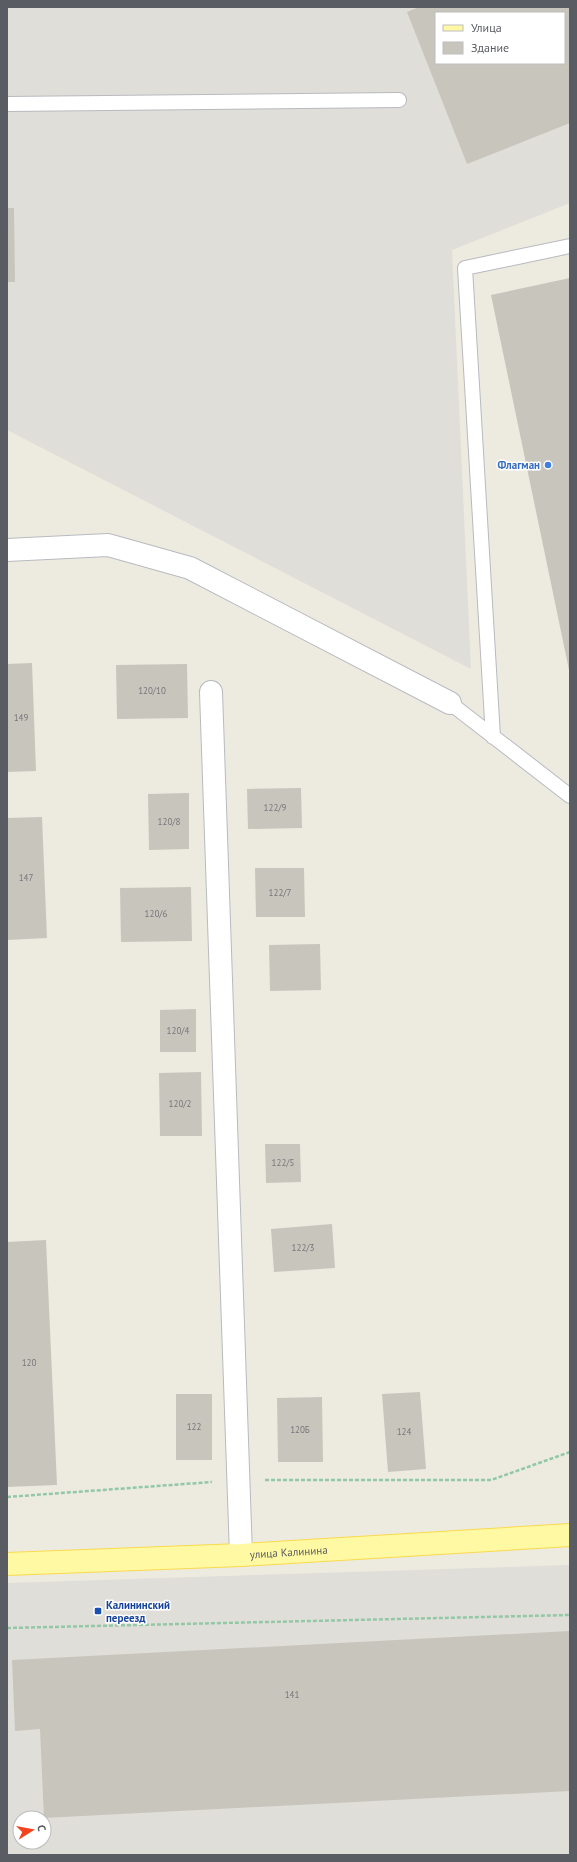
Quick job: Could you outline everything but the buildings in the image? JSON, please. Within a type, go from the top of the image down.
[{"type":"main road","name":"улица Калинина","points":[[7,1564],[240,1555],[570,1535]]},
{"type":"street","points":[[7,550],[108,545],[190,568],[450,703]]},
{"type":"street","points":[[211,692],[239,1481],[240,1555]]},
{"type":"lane","points":[[7,104],[399,100]]},
{"type":"lane","points":[[494,736],[465,268],[570,246]]},
{"type":"lane","points":[[450,703],[570,796]]},
{"type":"path","points":[[7,1498],[239,1481],[492,1480],[570,1452]]},
{"type":"path","points":[[7,1628],[570,1614]]},
{"type":"shaded area","points":[[7,7],[570,7],[570,203],[452,250],[471,669],[7,430]]},
{"type":"shaded area","points":[[570,1565],[570,1855],[7,1855],[7,1583]]},
{"type":"place","name":"Флагман","points":[[548,465]]},
{"type":"place","name":"Калининский переезд","points":[[98,1611]]}]
